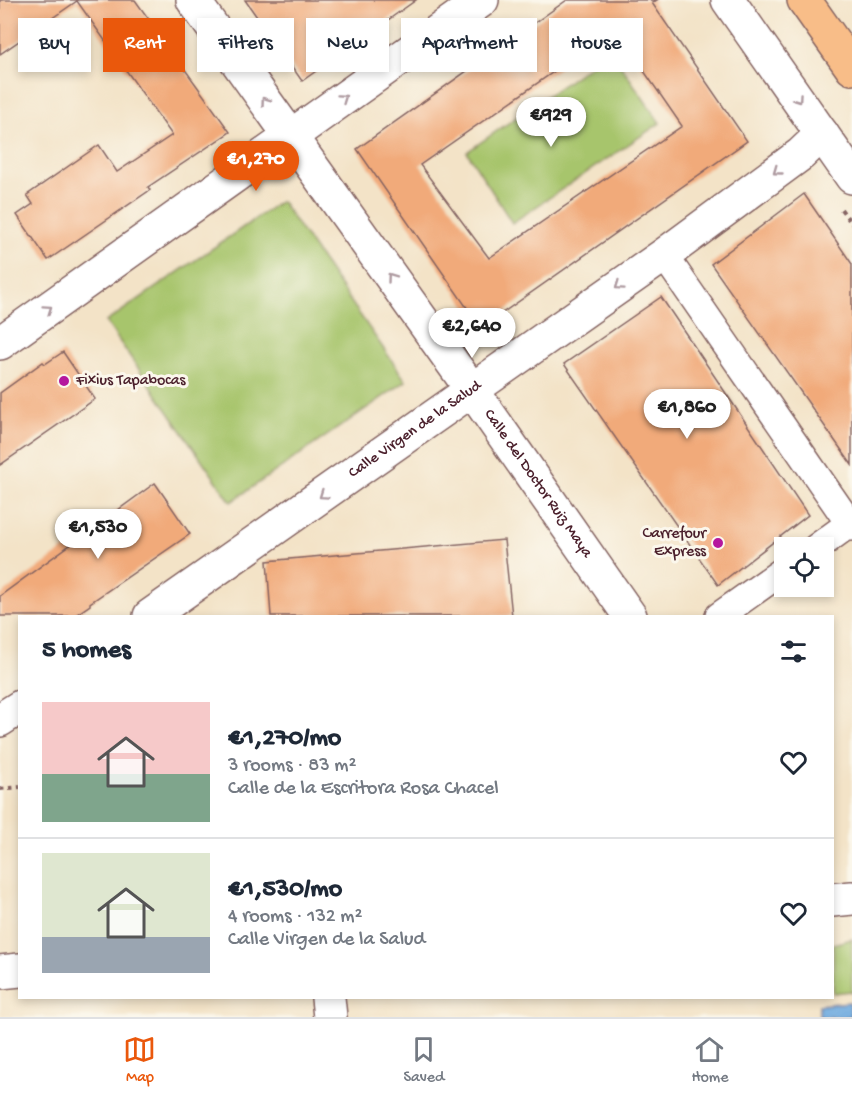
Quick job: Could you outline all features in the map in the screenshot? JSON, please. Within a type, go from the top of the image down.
[{"type":"main road","points":[[804,0],[852,68]]},
{"type":"street","name":"Calle del Doctor Ruiz Maya","points":[[193,0],[472,390],[629,615]]},
{"type":"street","points":[[0,343],[482,0]]},
{"type":"street","points":[[728,0],[852,177]]},
{"type":"street","name":"Calle Virgen de la Salud","points":[[151,615],[664,255],[801,154],[822,134]]},
{"type":"street","points":[[664,255],[851,526],[834,537]]},
{"type":"street","points":[[720,615],[774,577]]},
{"type":"street","points":[[0,720],[18,708]]},
{"type":"street","points":[[834,900],[852,898]]},
{"type":"street","points":[[0,972],[18,970]]},
{"type":"street","points":[[328,999],[330,1017]]},
{"type":"path","points":[[0,789],[18,787]]},
{"type":"green space","points":[[581,72],[625,72],[660,123],[512,223],[467,152]]},
{"type":"green space","points":[[281,201],[406,381],[231,502],[106,322]]},
{"type":"green space","points":[[852,939],[852,993],[851,991],[834,993],[834,944]]},
{"type":"water","points":[[850,1002],[851,1017],[819,1017],[819,1005]]},
{"type":"building","points":[[0,0],[135,0],[148,18],[103,18],[103,38],[77,1],[52,18],[18,18],[18,42],[0,54]]},
{"type":"building","points":[[245,0],[416,0],[389,19],[306,18],[306,72],[315,72],[302,81],[294,70],[294,18],[258,18]]},
{"type":"building","points":[[567,0],[657,0],[652,3],[747,141],[481,328],[357,149],[466,72],[537,72],[537,21]],"holes":[[[549,18],[643,18],[643,70],[682,126],[489,258],[420,165],[553,72],[549,72]]]},
{"type":"building","points":[[185,69],[230,132],[148,187],[150,190],[48,260],[17,215],[33,204],[27,195],[99,145],[117,172],[172,135],[127,72],[185,72]]},
{"type":"building","points":[[804,194],[852,264],[852,465],[711,264]]},
{"type":"building","points":[[661,297],[808,515],[780,537],[774,537],[774,541],[718,585],[564,364]]},
{"type":"building","points":[[63,352],[95,399],[0,465],[0,393],[43,362],[45,364]]},
{"type":"building","points":[[155,483],[190,534],[75,615],[0,616],[0,596]]},
{"type":"building","points":[[504,540],[512,615],[271,615],[267,561]]},
{"type":"place","name":"Fixius Tapabocas","points":[[64,381]]},
{"type":"place","name":"Carrefour Express","points":[[718,543]]}]
